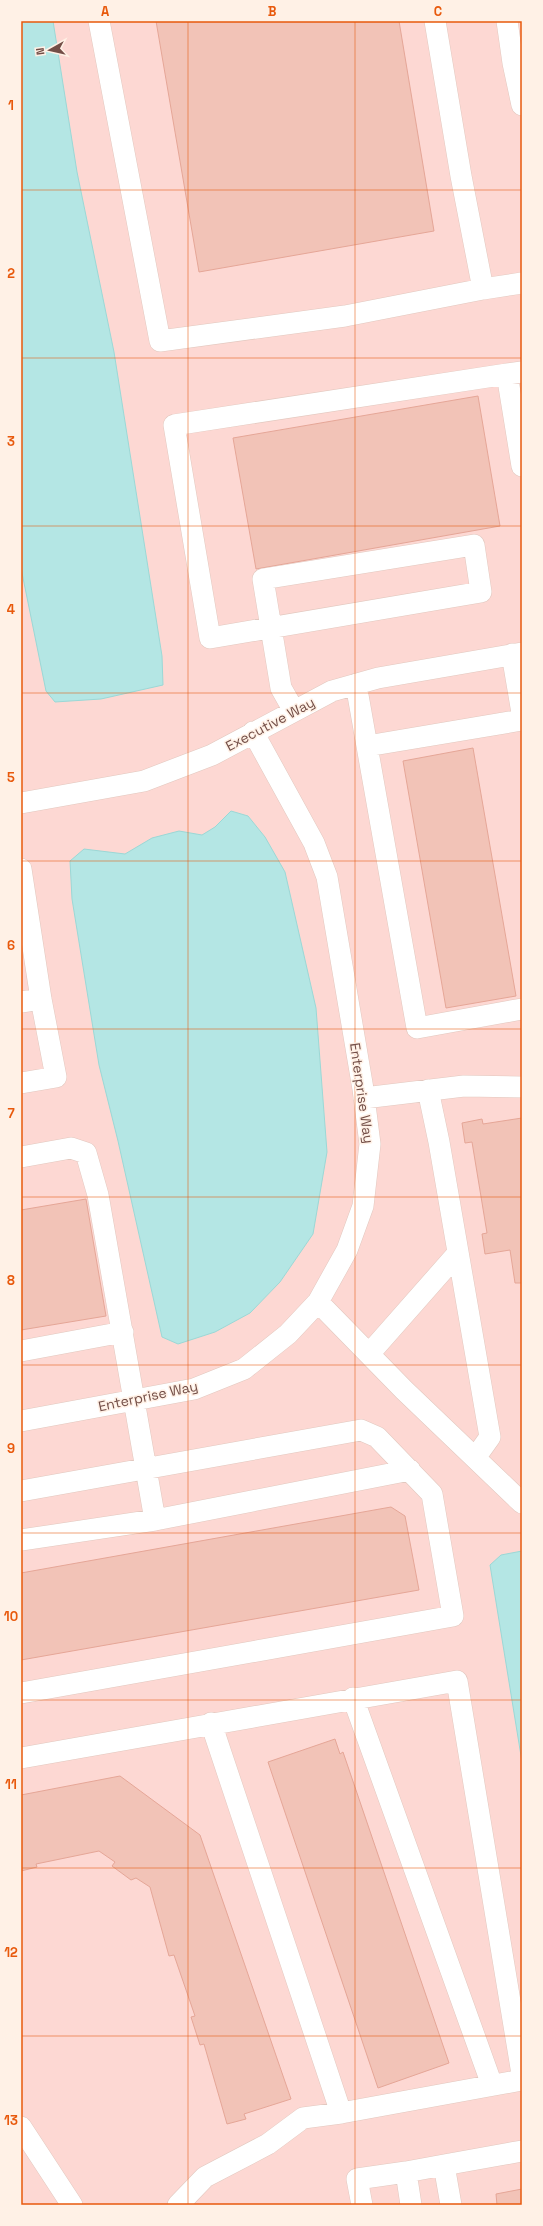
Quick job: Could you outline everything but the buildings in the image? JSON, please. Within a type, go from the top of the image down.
[{"type":"street","points":[[99,21],[160,341],[345,316],[483,289],[522,283]]},
{"type":"street","points":[[434,21],[461,176],[483,289]]},
{"type":"street","points":[[506,21],[512,63],[522,106]]},
{"type":"street","points":[[294,711],[281,688],[271,627],[263,578],[474,545],[481,592],[271,627],[210,638],[174,425],[514,373],[522,466]]},
{"type":"street","points":[[517,654],[522,713]]},
{"type":"street","name":"Executive Way","points":[[21,803],[144,781],[212,755],[332,691],[378,678],[517,654]]},
{"type":"street","points":[[356,684],[417,1028],[522,1009]]},
{"type":"street","points":[[367,746],[522,720]]},
{"type":"street","name":"Enterprise Way","points":[[21,1421],[194,1389],[244,1368],[288,1334],[318,1302],[347,1250],[363,1206],[370,1144],[364,1098],[327,877],[314,842],[253,732]]},
{"type":"street","points":[[21,873],[31,1000],[56,1077],[21,1083]]},
{"type":"street","points":[[364,1098],[464,1086],[522,1087]]},
{"type":"street","points":[[428,1090],[439,1142],[490,1437],[475,1458]]},
{"type":"street","points":[[21,1157],[71,1148],[86,1153],[98,1195],[155,1520]]},
{"type":"street","points":[[369,1354],[458,1253]]},
{"type":"street","points":[[318,1302],[369,1354],[522,1503]]},
{"type":"street","points":[[21,1351],[123,1332]]},
{"type":"street","points":[[21,1491],[147,1470],[362,1430],[377,1437],[432,1494],[453,1616],[21,1693]]},
{"type":"street","points":[[21,1540],[155,1520],[410,1470]]},
{"type":"street","points":[[21,1758],[211,1723],[457,1681],[522,2074]]},
{"type":"street","points":[[353,1698],[492,2085]]},
{"type":"street","points":[[211,1723],[341,2113]]},
{"type":"street","points":[[178,2205],[205,2177],[268,2144],[303,2118],[341,2113],[522,2080]]},
{"type":"street","points":[[21,2127],[72,2205]]},
{"type":"street","points":[[362,2205],[357,2179],[522,2152]]},
{"type":"street","points":[[444,2165],[451,2205]]},
{"type":"street","points":[[406,2172],[411,2205]]},
{"type":"shaded area","points":[[21,21],[522,21],[522,2205],[21,2205]]},
{"type":"water","points":[[21,21],[53,21],[77,172],[114,352],[162,656],[163,685],[101,699],[55,702],[46,691],[21,568]]},
{"type":"water","points":[[231,811],[248,816],[265,837],[285,872],[316,1008],[327,1152],[313,1234],[280,1282],[250,1313],[215,1332],[178,1344],[162,1337],[118,1141],[99,1065],[72,899],[70,861],[84,849],[125,854],[152,838],[179,831],[202,835],[215,827]]},
{"type":"water","points":[[522,1551],[522,1762],[490,1565],[501,1555]]}]
